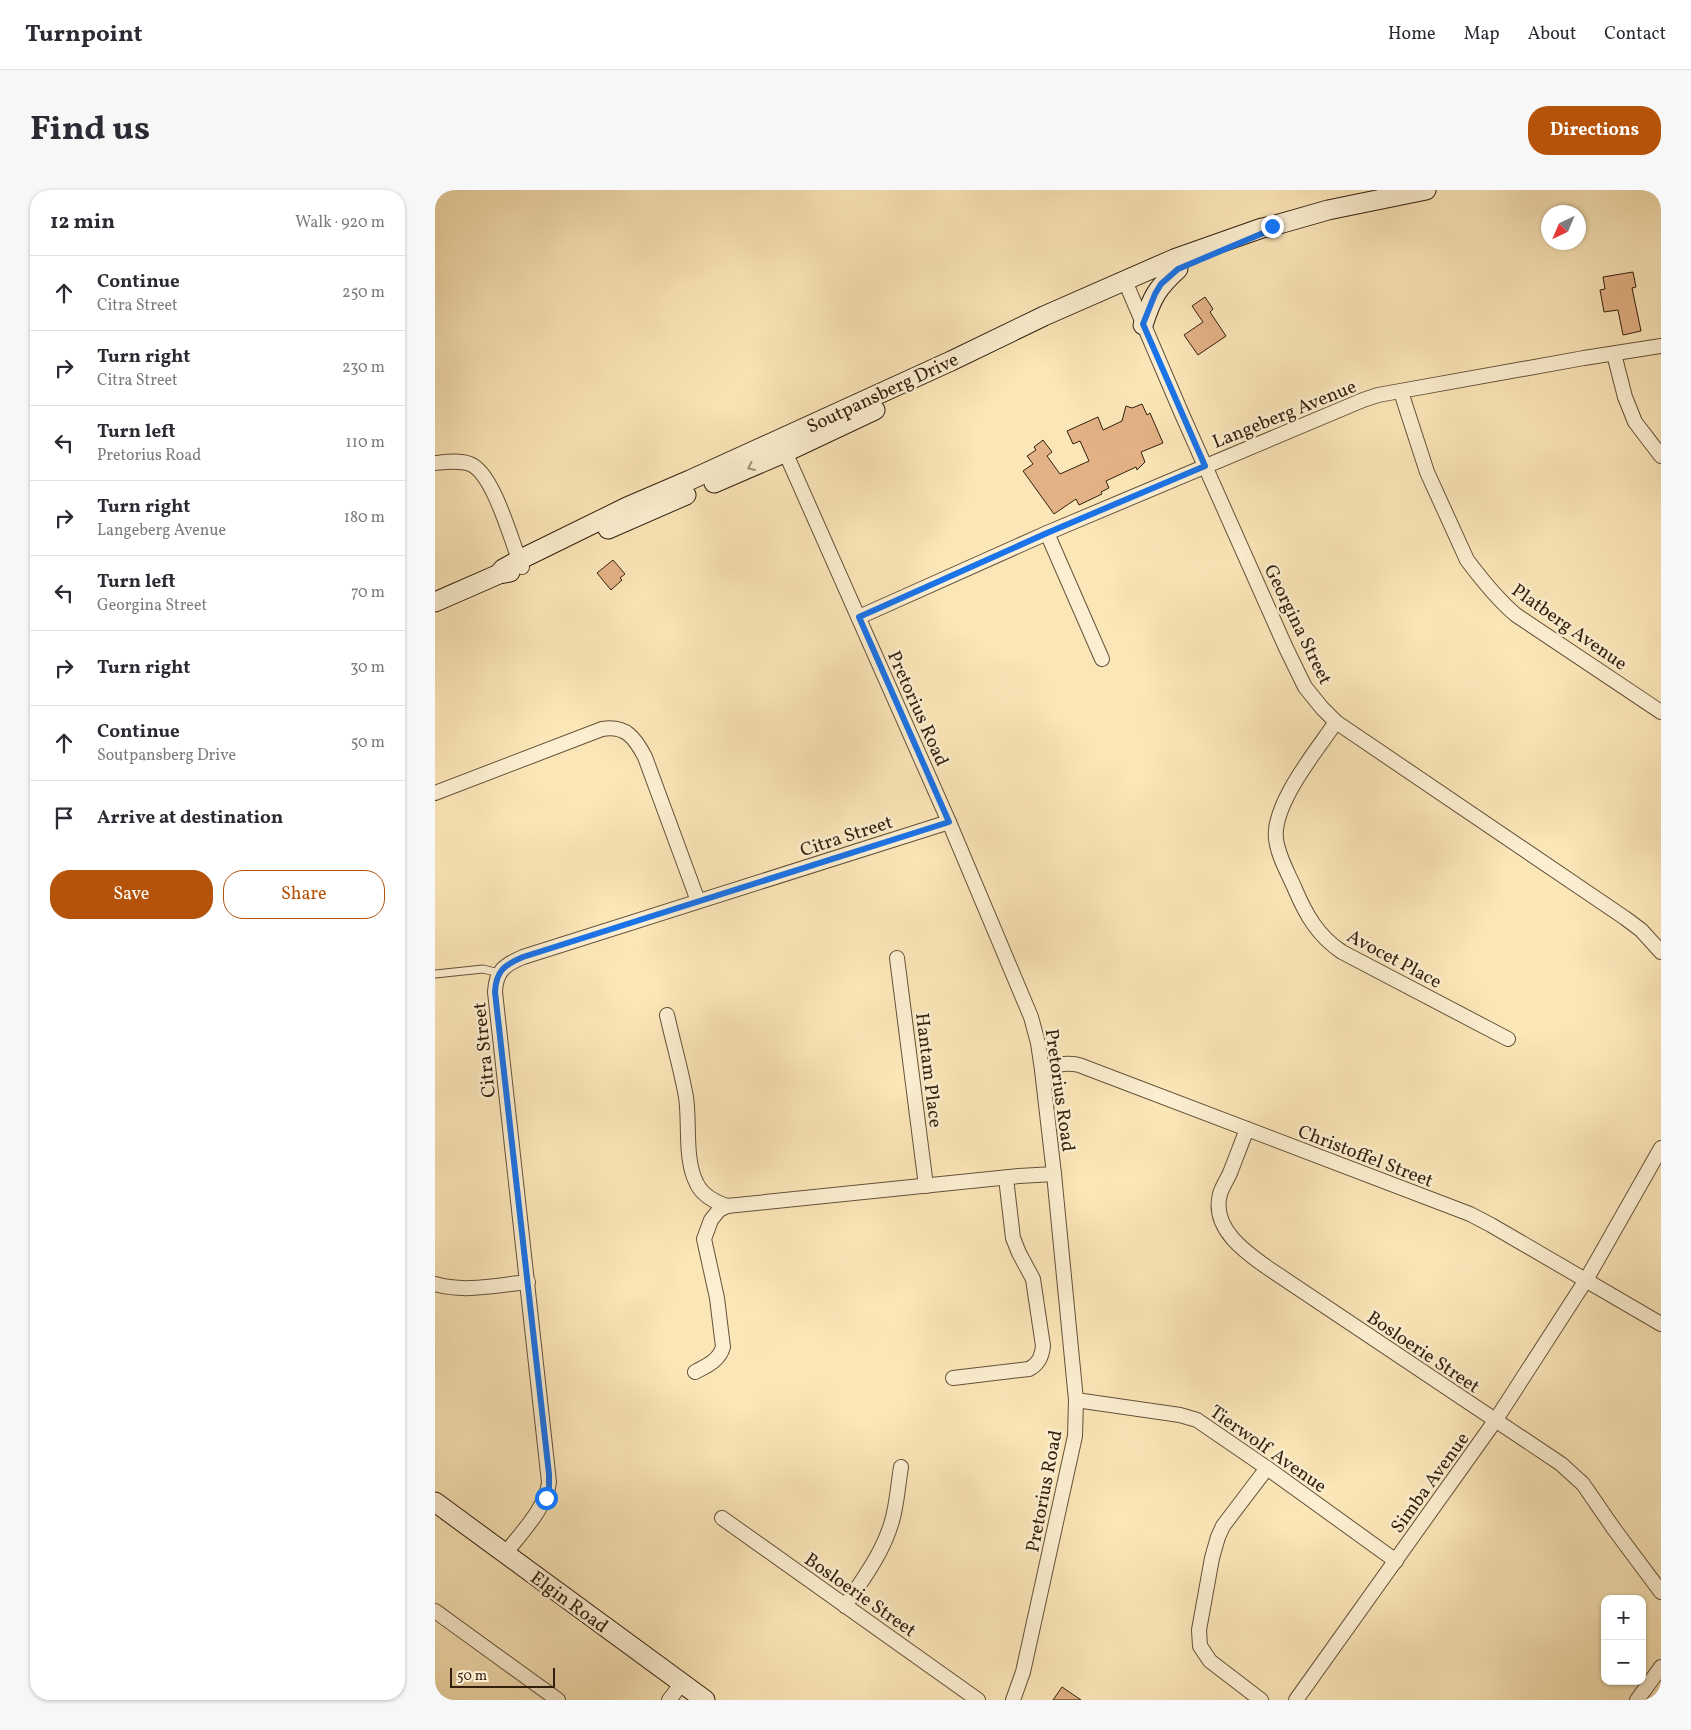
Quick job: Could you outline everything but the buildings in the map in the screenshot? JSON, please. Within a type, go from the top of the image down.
[{"type":"street","name":"Soutpansberg Drive","points":[[1127,285],[1175,259],[1262,228],[1310,214],[1426,190]]},
{"type":"street","name":"Soutpansberg Drive","points":[[435,602],[499,574],[503,569],[521,564],[629,513],[783,446],[1044,316],[1127,285],[1178,269],[1268,231],[1272,226]]},
{"type":"street","points":[[1143,324],[1161,284],[1178,269]]},
{"type":"street","name":"Georgina Street","points":[[1127,285],[1205,466],[1305,687],[1322,708],[1337,722],[1625,918],[1641,930],[1661,952]]},
{"type":"street","name":"Langeberg Avenue","points":[[859,617],[1047,533],[1363,400],[1378,395],[1661,346]]},
{"type":"street","points":[[1615,354],[1625,397],[1635,422],[1661,456]]},
{"type":"street","name":"Platberg Avenue","points":[[1401,392],[1427,472],[1464,554],[1475,572],[1495,596],[1516,615],[1661,712]]},
{"type":"street","name":"Pretorius Road","points":[[783,446],[949,822],[1031,1017],[1038,1043],[1054,1174],[1075,1400],[1075,1436],[1023,1672],[1013,1700]]},
{"type":"street","points":[[435,462],[468,463],[481,472],[505,521],[521,564]]},
{"type":"street","points":[[1047,533],[1102,659]]},
{"type":"street","name":"Avocet Place","points":[[1337,722],[1289,792],[1281,806],[1276,828],[1279,851],[1307,916],[1323,938],[1342,952],[1508,1038]]},
{"type":"street","points":[[435,793],[602,729],[611,727],[619,729],[633,739],[645,757],[697,901]]},
{"type":"street","name":"Citra Street","points":[[505,1554],[542,1505],[549,1490],[549,1482],[495,992],[495,981],[499,973],[504,966],[523,957],[949,822]]},
{"type":"street","name":"Hantam Place","points":[[897,958],[926,1186]]},
{"type":"street","points":[[667,1015],[685,1096],[693,1174],[701,1191],[716,1202],[727,1206]]},
{"type":"street","name":"Christoffel Street","points":[[1042,1070],[1058,1064],[1079,1065],[1479,1218],[1661,1322]]},
{"type":"street","name":"Bosloerie Street","points":[[1247,1129],[1220,1195],[1219,1210],[1225,1227],[1234,1241],[1246,1253],[1561,1464],[1583,1484],[1661,1592]]},
{"type":"street","points":[[1586,1280],[1661,1148]]},
{"type":"street","points":[[695,1372],[715,1361],[723,1348],[717,1298],[704,1239],[711,1220],[719,1210],[727,1206],[1054,1174]]},
{"type":"street","points":[[953,1378],[1029,1369],[1035,1366],[1042,1353],[1043,1346],[1035,1285],[1014,1243],[1006,1178]]},
{"type":"street","name":"Simba Avenue","points":[[1296,1700],[1495,1421],[1586,1280]]},
{"type":"street","points":[[435,1284],[444,1287],[469,1288],[528,1282]]},
{"type":"street","name":"Tierwolf Avenue","points":[[1075,1400],[1191,1418],[1203,1423],[1396,1561]]},
{"type":"street","points":[[845,1606],[871,1567],[887,1537],[893,1519],[901,1468]]},
{"type":"street","points":[[1261,1700],[1210,1661],[1201,1646],[1199,1630],[1212,1558],[1223,1526],[1267,1468]]},
{"type":"street","name":"Elgin Road","points":[[435,1502],[705,1700]]},
{"type":"street","name":"Bosloerie Street","points":[[722,1518],[978,1700]]},
{"type":"street","points":[[435,1611],[558,1700]]},
{"type":"street","points":[[1637,1700],[1661,1667]]},
{"type":"street","points":[[669,1700],[682,1683]]},
{"type":"lane","points":[[435,974],[483,968],[499,973]]},
{"type":"route","points":[[546,1498],[549,1490],[549,1474],[495,992],[495,981],[499,973],[504,966],[523,957],[949,822],[859,617],[1047,533],[1205,466],[1143,324],[1149,306],[1161,284],[1178,269],[1268,231],[1272,226]]}]
